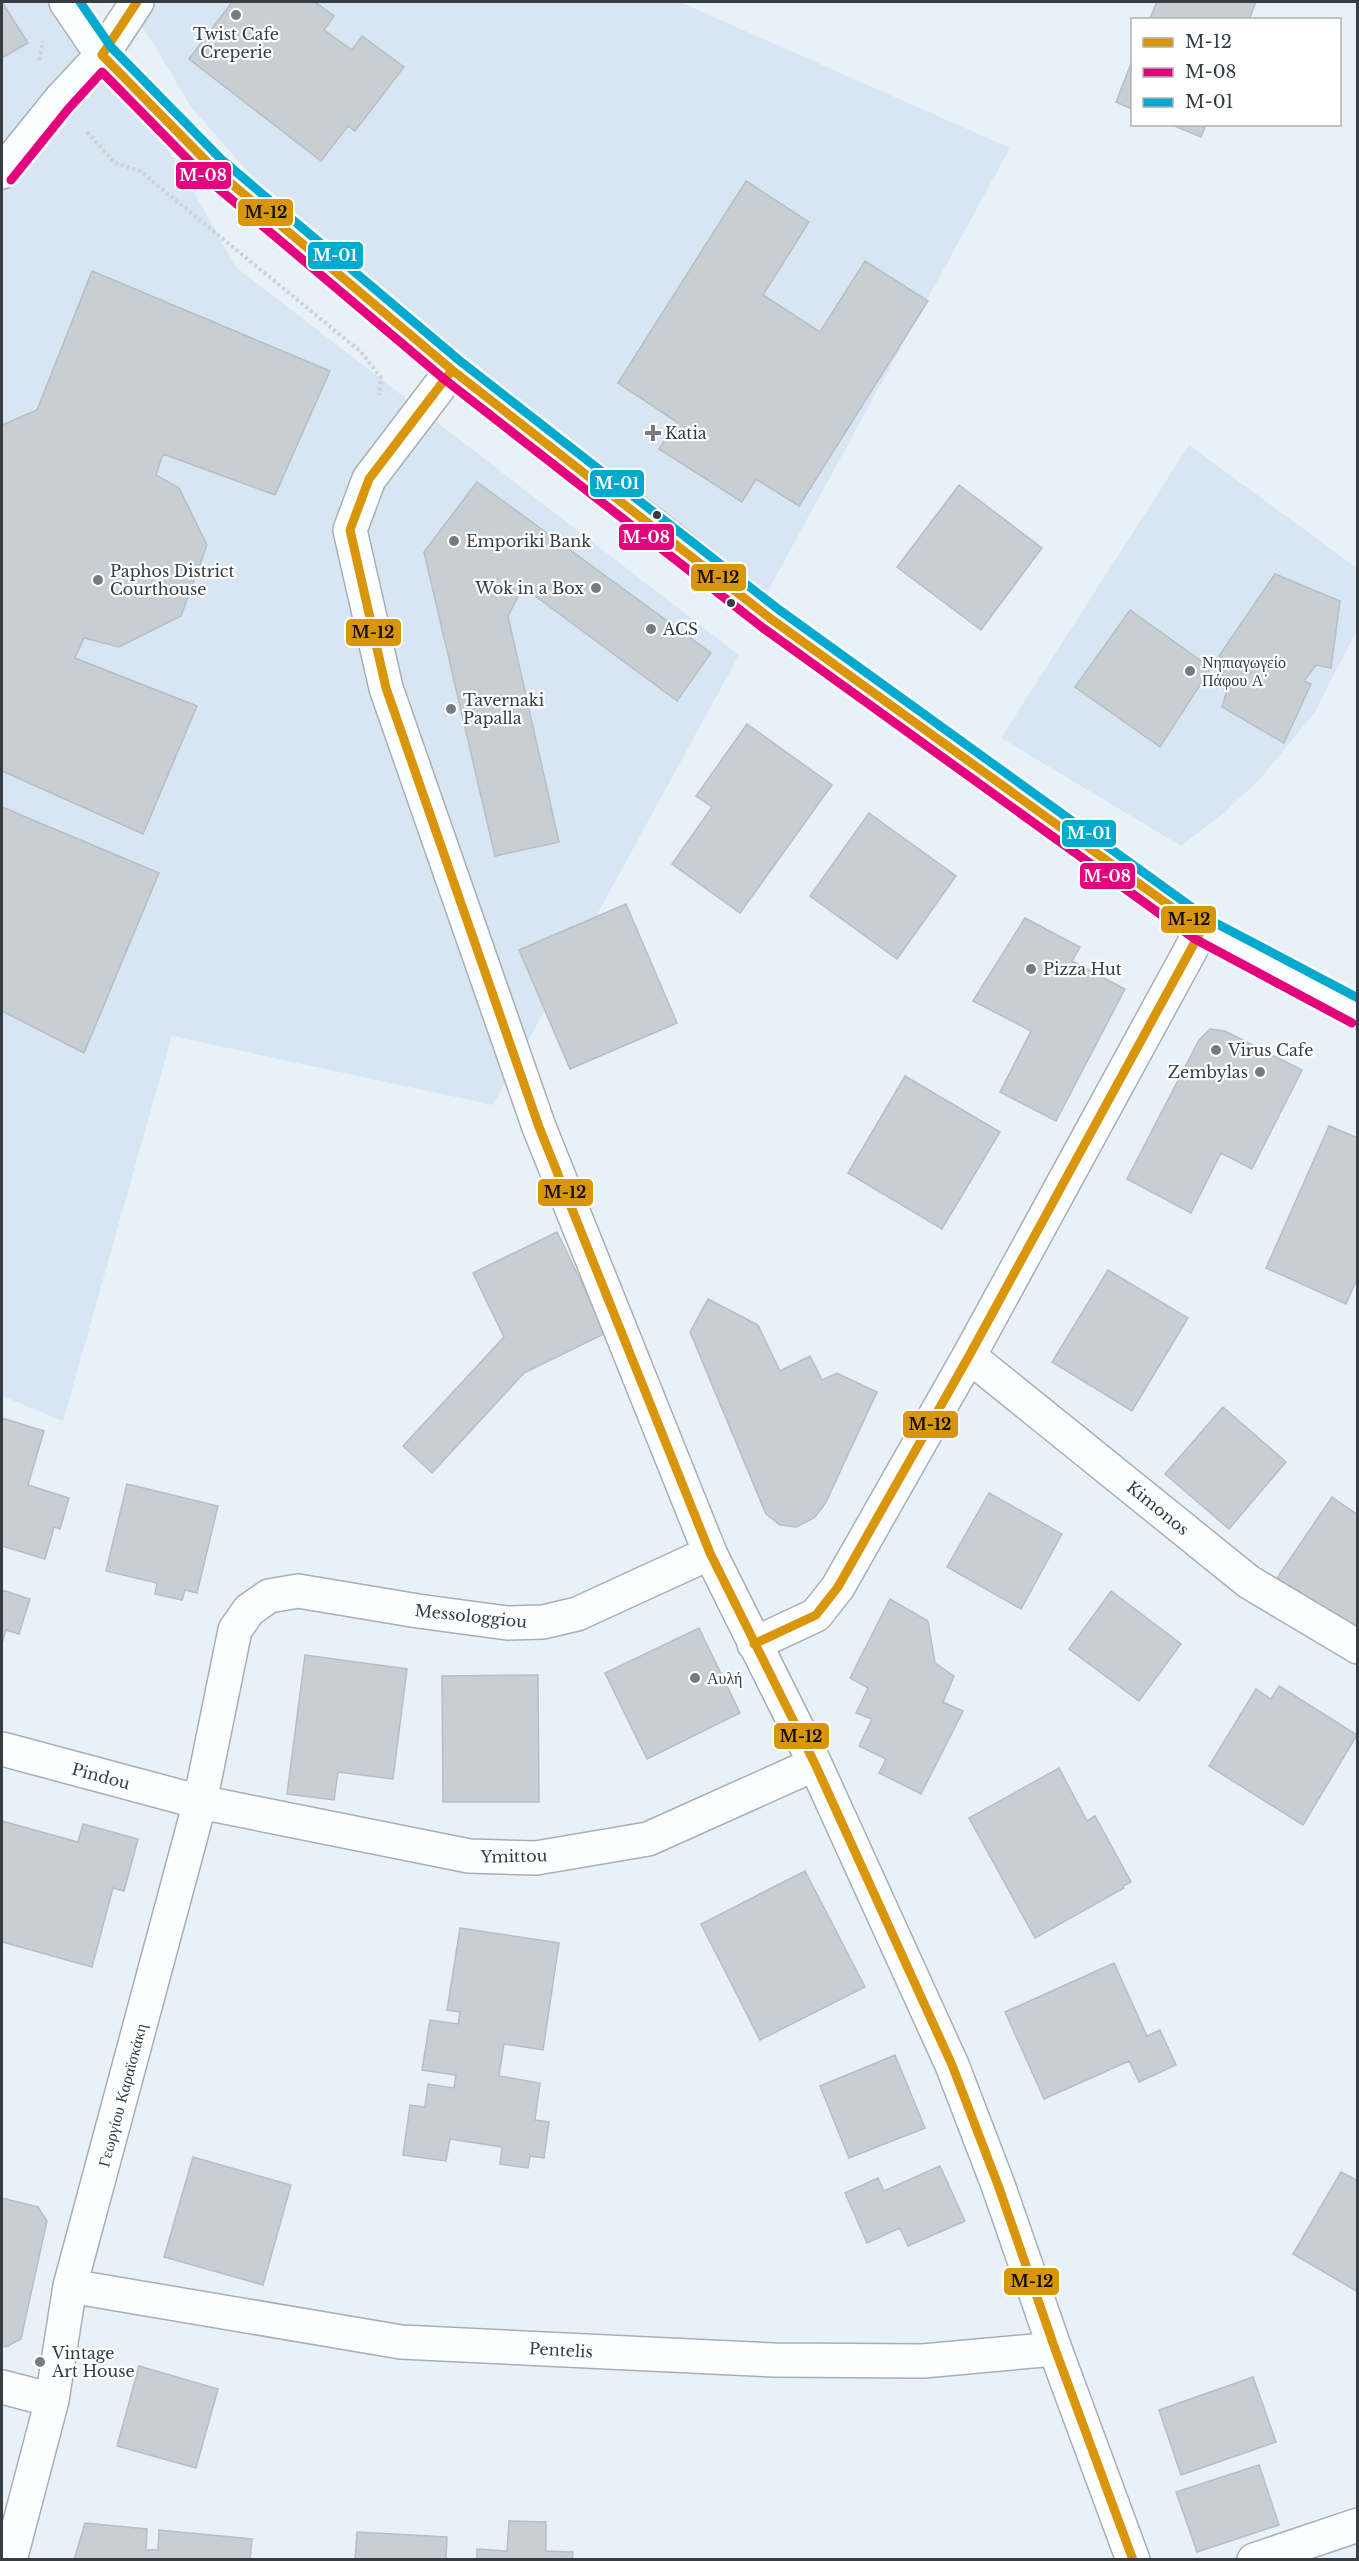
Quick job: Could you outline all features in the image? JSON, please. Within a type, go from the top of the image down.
[{"type":"street","points":[[66,2],[102,55],[214,169],[452,370],[771,619],[1202,929],[1358,1012]]},
{"type":"street","points":[[2,172],[60,100],[102,55],[137,2]]},
{"type":"street","points":[[452,370],[369,479],[350,530],[386,688],[539,1127],[710,1554],[816,1764],[952,2065],[998,2185],[1055,2349],[1133,2559]]},
{"type":"street","points":[[754,1644],[816,1615],[838,1587],[969,1356],[1202,929]]},
{"type":"street","name":"Kimonos","points":[[969,1356],[1249,1582],[1358,1647]]},
{"type":"street","name":"Messologgiou","points":[[235,1630],[249,1610],[269,1596],[298,1591],[507,1623],[543,1622],[577,1614],[710,1554]]},
{"type":"street","name":"Γεωργίου Καραϊσκάκη","points":[[10,2559],[51,2400],[70,2286],[200,1802],[235,1630]]},
{"type":"street","name":"Pindou","points":[[2,1749],[200,1802]]},
{"type":"street","name":"Ymittou","points":[[200,1802],[469,1856],[536,1858],[648,1839],[816,1764]]},
{"type":"street","name":"Pentelis","points":[[70,2286],[401,2342],[774,2360],[923,2361],[1055,2349]]},
{"type":"street","points":[[2,2387],[51,2400]]},
{"type":"street","points":[[1254,2559],[1358,2525]]},
{"type":"path","points":[[60,100],[115,163],[140,171],[360,352],[381,378],[377,409],[405,431]]},
{"type":"shaded area","points":[[2,2],[78,2],[183,174],[237,268],[739,655],[493,1105],[172,1036],[63,1421],[2,1396]]},
{"type":"shaded area","points":[[124,2],[680,2],[1010,148],[764,598],[321,255],[191,107],[152,41]]},
{"type":"shaded area","name":"Νηπιαγωγείο Πάφου Α΄","points":[[1189,445],[1357,568],[1357,630],[1315,712],[1260,779],[1225,812],[1181,846],[1001,738]]},
{"type":"building","points":[[2,2],[28,43],[2,58]]},
{"type":"building","points":[[232,2],[315,2],[334,16],[324,30],[352,50],[362,36],[404,67],[355,131],[348,126],[321,161],[189,59]]},
{"type":"building","points":[[1157,2],[1256,2],[1250,18],[1150,18]]},
{"type":"building","points":[[1131,64],[1131,109],[1116,102]]},
{"type":"building","points":[[1175,126],[1205,126],[1201,137]]},
{"type":"building","points":[[746,181],[809,222],[763,295],[820,332],[865,261],[928,301],[799,506],[756,479],[742,502],[659,449],[677,422],[618,383]]},
{"type":"building","name":"Paphos District Courthouse","points":[[92,271],[330,371],[275,495],[163,454],[156,475],[179,488],[207,545],[181,616],[119,647],[84,638],[75,658],[197,706],[143,834],[2,771],[2,425],[37,410]]},
{"type":"building","points":[[477,482],[711,653],[677,701],[523,587],[508,616],[559,842],[495,856],[424,552]]},
{"type":"building","points":[[959,485],[1042,548],[981,630],[897,567]]},
{"type":"building","points":[[1275,574],[1340,601],[1331,668],[1316,665],[1304,681],[1311,684],[1284,743],[1222,707],[1227,690],[1218,684],[1228,661],[1219,656]]},
{"type":"building","points":[[1130,610],[1211,668],[1160,747],[1075,687]]},
{"type":"building","points":[[747,724],[832,785],[740,913],[672,864],[712,807],[696,796]]},
{"type":"building","points":[[2,807],[159,873],[84,1053],[2,1011]]},
{"type":"building","points":[[869,813],[956,876],[897,959],[810,896]]},
{"type":"building","points":[[626,904],[677,1023],[570,1069],[519,950]]},
{"type":"building","points":[[1025,918],[1080,947],[1072,961],[1125,989],[1056,1121],[1000,1092],[1031,1031],[973,1001]]},
{"type":"building","points":[[1210,1029],[1225,1031],[1302,1070],[1252,1169],[1221,1153],[1191,1213],[1127,1179],[1199,1040]]},
{"type":"building","points":[[905,1076],[1000,1132],[942,1229],[848,1173]]},
{"type":"building","points":[[1329,1126],[1358,1138],[1358,1277],[1346,1304],[1266,1268]]},
{"type":"building","points":[[557,1232],[606,1333],[524,1373],[432,1473],[403,1446],[504,1337],[473,1273]]},
{"type":"building","points":[[1108,1270],[1188,1318],[1132,1411],[1052,1362]]},
{"type":"building","points":[[708,1299],[758,1325],[780,1371],[810,1356],[822,1380],[837,1373],[877,1392],[825,1504],[814,1518],[796,1527],[780,1525],[766,1514],[690,1332]]},
{"type":"building","points":[[1223,1407],[1286,1462],[1229,1529],[1165,1474]]},
{"type":"building","points":[[2,1418],[44,1431],[28,1485],[69,1498],[60,1529],[54,1527],[45,1559],[2,1546]]},
{"type":"building","points":[[127,1484],[218,1506],[197,1593],[185,1590],[182,1600],[155,1594],[157,1583],[106,1571]]},
{"type":"building","points":[[989,1493],[1062,1534],[1021,1609],[947,1567]]},
{"type":"building","points":[[1332,1497],[1358,1515],[1358,1633],[1277,1578]]},
{"type":"building","points":[[2,1590],[30,1599],[19,1634],[6,1630],[2,1643]]},
{"type":"building","points":[[1111,1591],[1181,1644],[1139,1701],[1069,1649]]},
{"type":"building","points":[[890,1599],[928,1621],[935,1663],[954,1676],[943,1702],[963,1711],[921,1794],[879,1773],[886,1759],[859,1746],[872,1719],[856,1713],[868,1688],[850,1678]]},
{"type":"building","points":[[699,1628],[740,1713],[647,1759],[605,1673]]},
{"type":"building","points":[[305,1655],[407,1669],[393,1779],[338,1772],[334,1800],[287,1794]]},
{"type":"building","points":[[538,1675],[539,1802],[443,1802],[442,1676]]},
{"type":"building","points":[[1279,1686],[1357,1735],[1303,1825],[1209,1766],[1256,1689],[1271,1699]]},
{"type":"building","points":[[1059,1768],[1087,1821],[1095,1816],[1131,1882],[1035,1938],[969,1818]]},
{"type":"building","points":[[2,1821],[78,1842],[83,1824],[138,1839],[124,1891],[113,1888],[92,1967],[2,1942]]},
{"type":"building","points":[[805,1871],[865,1987],[760,2040],[701,1924]]},
{"type":"building","points":[[460,1928],[559,1943],[543,2050],[504,2044],[499,2076],[540,2083],[535,2120],[549,2122],[544,2158],[530,2156],[528,2168],[500,2164],[502,2147],[450,2139],[446,2161],[403,2155],[410,2105],[425,2107],[428,2084],[454,2088],[456,2075],[422,2070],[430,2020],[458,2024],[460,2012],[447,2010]]},
{"type":"building","points":[[1114,1963],[1147,2036],[1160,2030],[1176,2065],[1139,2082],[1129,2061],[1044,2099],[1005,2012]]},
{"type":"building","points":[[895,2055],[925,2128],[849,2158],[820,2086]]},
{"type":"building","points":[[193,2157],[291,2185],[263,2285],[164,2257]]},
{"type":"building","points":[[940,2166],[965,2221],[908,2246],[900,2228],[867,2243],[845,2193],[878,2178],[884,2191]]},
{"type":"building","points":[[1341,2172],[1358,2181],[1358,2292],[1293,2254]]},
{"type":"building","points":[[2,2198],[38,2207],[47,2221],[21,2339],[6,2347],[2,2346]]},
{"type":"building","points":[[139,2366],[218,2389],[196,2468],[117,2446]]},
{"type":"building","points":[[1253,2377],[1276,2442],[1181,2475],[1159,2410]]},
{"type":"building","points":[[1259,2465],[1279,2525],[1197,2552],[1176,2492]]},
{"type":"building","points":[[509,2521],[546,2522],[546,2551],[573,2552],[572,2560],[477,2560],[477,2549],[507,2551]]},
{"type":"building","points":[[85,2523],[147,2529],[146,2550],[158,2550],[159,2530],[252,2539],[250,2560],[74,2560]]},
{"type":"building","points":[[357,2532],[447,2537],[446,2560],[355,2560]]},
{"type":"transit line","name":"M-01","points":[[80,2],[111,47],[222,160],[460,361],[778,609],[1208,919],[1358,998]]},
{"type":"transit line","name":"M-12","points":[[137,2],[102,55],[214,169],[452,370],[771,619],[1202,929],[969,1356],[838,1587],[816,1615],[754,1644]]},
{"type":"transit line","name":"M-08","points":[[11,180],[69,108],[102,72],[206,178],[444,379],[763,628],[1195,939],[1352,1023]]},
{"type":"transit line","name":"M-12","points":[[452,370],[369,479],[350,530],[386,688],[539,1127],[710,1553],[815,1764],[952,2065],[998,2185],[1055,2349],[1133,2560]]},
{"type":"place","name":"Twist Cafe Creperie","points":[[236,15]]},
{"type":"place","name":"Katia","points":[[653,433]]},
{"type":"place","name":"Emporiki Bank","points":[[454,541]]},
{"type":"place","name":"Paphos District Courthouse","points":[[98,580]]},
{"type":"place","name":"Wok in a Box","points":[[596,588]]},
{"type":"place","name":"ACS","points":[[651,629]]},
{"type":"place","name":"Νηπιαγωγείο Πάφου Α΄","points":[[1190,671]]},
{"type":"place","name":"Tavernaki Papalla","points":[[451,709]]},
{"type":"place","name":"Pizza Hut","points":[[1031,969]]},
{"type":"place","name":"Virus Cafe","points":[[1216,1050]]},
{"type":"place","name":"Zembylas","points":[[1260,1072]]},
{"type":"place","name":"Αυλή","points":[[695,1678]]},
{"type":"place","name":"Vintage Art House","points":[[40,2362]]}]
